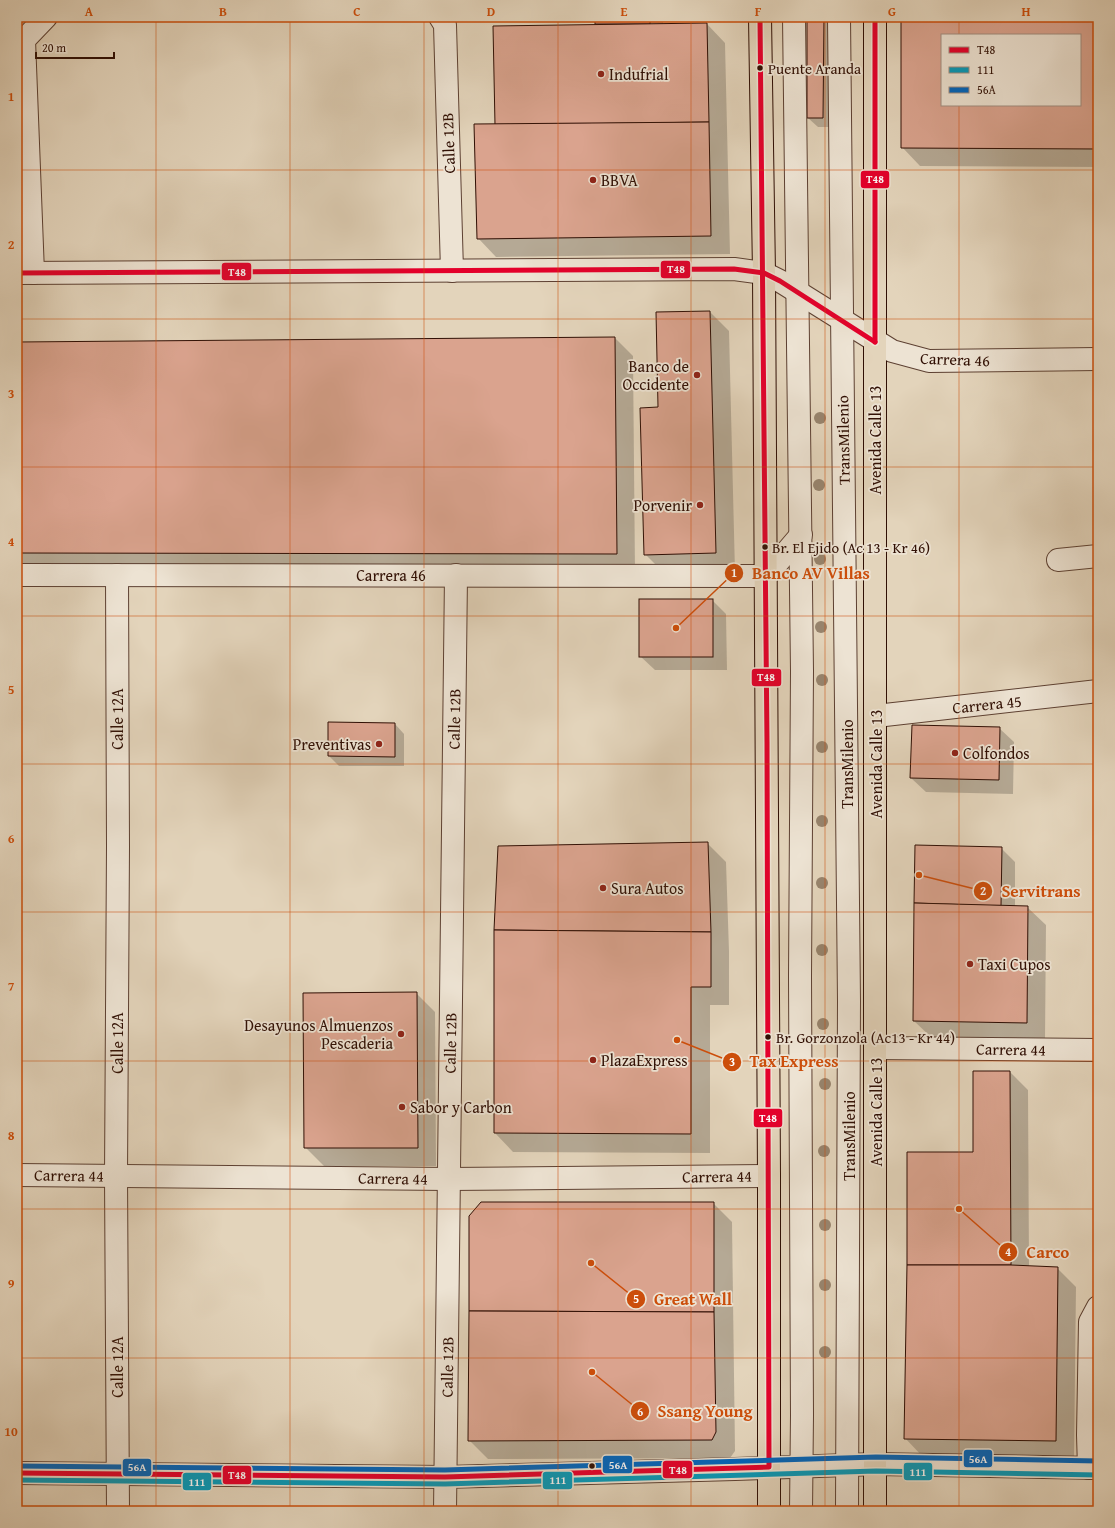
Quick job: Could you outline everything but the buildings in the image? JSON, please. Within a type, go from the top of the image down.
[{"type":"main road","points":[[760,17],[764,273],[766,576],[769,1176],[768,1511]]},
{"type":"main road","name":"Avenida Calle 13","points":[[875,17],[875,1511]]},
{"type":"street","points":[[46,17],[24,40],[25,273],[734,269],[764,273]]},
{"type":"street","name":"Calle 12B","points":[[440,17],[445,25],[452,271]]},
{"type":"street","points":[[794,17],[801,535],[801,1511]]},
{"type":"street","name":"TransMilenio","points":[[839,17],[849,1001],[847,1511]]},
{"type":"street","name":"Carrera 46","points":[[764,273],[797,291],[875,342],[892,351],[929,361],[1098,359]]},
{"type":"street","points":[[766,576],[801,535]]},
{"type":"street","points":[[1058,560],[1098,556]]},
{"type":"street","name":"Carrera 46","points":[[17,575],[766,576]]},
{"type":"street","name":"Calle 12A","points":[[117,575],[118,846],[116,1176],[118,1511]]},
{"type":"street","name":"Calle 12B","points":[[445,1511],[456,576]]},
{"type":"street","name":"Carrera 45","points":[[876,716],[1098,691]]},
{"type":"street","name":"Carrera 44","points":[[876,1048],[1098,1050]]},
{"type":"street","name":"Carrera 44","points":[[17,1175],[449,1179],[769,1176]]},
{"type":"street","points":[[17,1473],[445,1477],[876,1464],[1094,1468],[1088,1435],[1090,1322],[1098,1307]]},
{"type":"transit line","name":"T48","points":[[17,1473],[445,1477],[769,1467],[767,742],[760,17]]},
{"type":"transit line","name":"T48","points":[[875,17],[875,342]]},
{"type":"transit line","name":"T48","points":[[17,273],[734,269],[764,273],[780,281],[875,342]]},
{"type":"transit line","name":"56A","points":[[17,1466],[445,1470],[876,1457],[1098,1461]]},
{"type":"transit line","name":"111","points":[[17,1480],[445,1484],[876,1471],[1098,1475]]},
{"type":"place","name":"Puente Aranda","points":[[760,68]]},
{"type":"place","name":"Indufrial","points":[[601,74]]},
{"type":"place","name":"BBVA","points":[[593,180]]},
{"type":"place","name":"Banco de Occidente","points":[[697,375]]},
{"type":"place","name":"Porvenir","points":[[700,505]]},
{"type":"place","name":"Br. El Ejido (Ac 13 - Kr 46)","points":[[765,547]]},
{"type":"place","name":"Banco AV Villas","points":[[676,628]]},
{"type":"place","name":"Preventivas","points":[[379,744]]},
{"type":"place","name":"Colfondos","points":[[955,753]]},
{"type":"place","name":"Servitrans","points":[[919,875]]},
{"type":"place","name":"Sura Autos","points":[[603,888]]},
{"type":"place","name":"Taxi Cupos","points":[[970,964]]},
{"type":"place","name":"Desayunos Almuenzos Pescaderia","points":[[401,1034]]},
{"type":"place","name":"Br. Gorzonzola (Ac13 - Kr 44)","points":[[768,1037]]},
{"type":"place","name":"Tax Express","points":[[677,1040]]},
{"type":"place","name":"PlazaExpress","points":[[593,1060]]},
{"type":"place","name":"Sabor y Carbon","points":[[402,1107]]},
{"type":"place","name":"Carco","points":[[959,1209]]},
{"type":"place","name":"Great Wall","points":[[591,1263]]},
{"type":"place","name":"Ssang Young","points":[[592,1372]]}]
